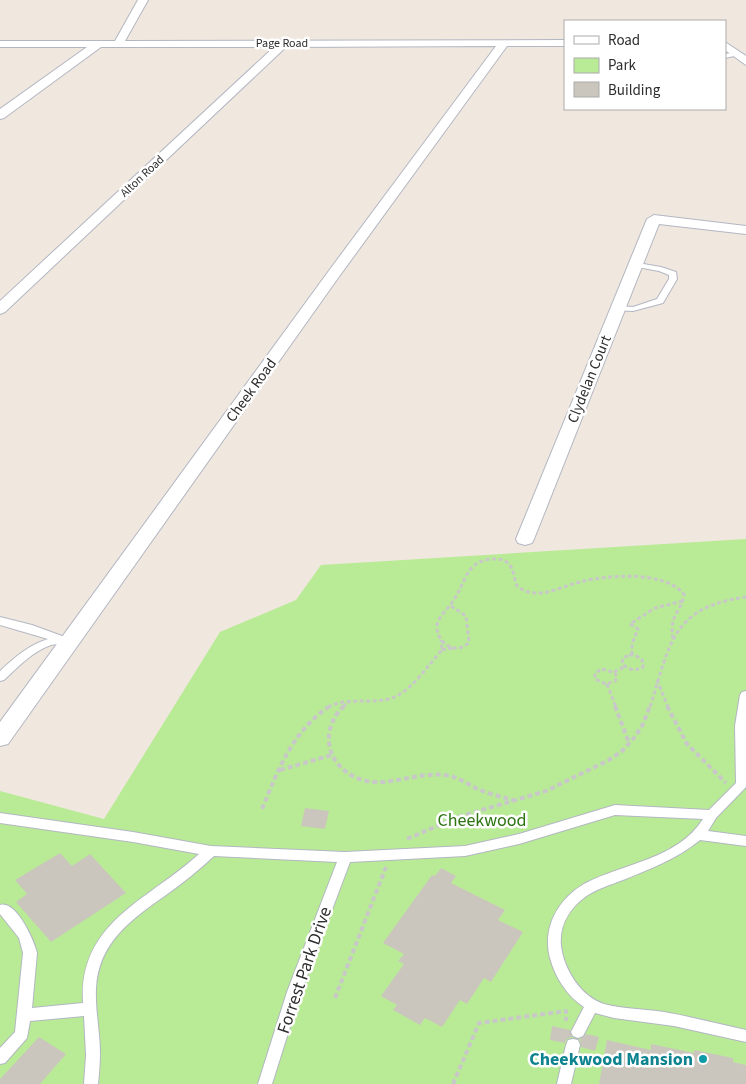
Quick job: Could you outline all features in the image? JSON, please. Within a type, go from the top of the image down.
[{"type":"street","points":[[118,44],[143,0]]},
{"type":"street","name":"Alton Road","points":[[0,309],[284,43]]},
{"type":"street","name":"Cheek Road","points":[[0,738],[65,639],[504,43]]},
{"type":"street","name":"Page Road","points":[[0,44],[564,43]]},
{"type":"street","points":[[0,114],[98,44]]},
{"type":"street","points":[[726,44],[738,49],[746,62]]},
{"type":"street","name":"Clydelan Court","points":[[526,539],[654,218],[746,230]]},
{"type":"lane","points":[[726,55],[738,49]]},
{"type":"lane","points":[[618,308],[633,309],[662,300],[673,279],[674,276],[669,272],[635,264]]},
{"type":"lane","points":[[0,621],[65,639]]},
{"type":"lane","points":[[0,677],[36,647],[47,641],[65,639]]},
{"type":"lane","points":[[746,696],[741,726],[744,790],[712,815],[698,835],[670,855],[590,887],[566,906],[554,937],[556,957],[565,978],[592,1005],[601,1009],[650,1016],[746,1036]]},
{"type":"lane","points":[[0,818],[133,836],[210,851],[345,857],[472,850],[519,840],[615,810],[712,815]]},
{"type":"lane","points":[[698,835],[746,841]]},
{"type":"lane","points":[[91,1084],[93,1055],[89,1009],[91,978],[100,950],[112,930],[133,910],[178,880],[210,851]]},
{"type":"lane","name":"Forrest Park Drive","points":[[265,1084],[294,992],[345,857]]},
{"type":"lane","points":[[0,1058],[22,1034],[30,953],[29,942],[24,932],[4,909]]},
{"type":"lane","points":[[564,1084],[576,1039],[592,1005]]},
{"type":"lane","points":[[24,1015],[89,1009]]},
{"type":"path","points":[[442,650],[437,624],[450,606],[471,566],[492,559],[509,564],[517,586],[531,593],[543,593],[583,581],[606,578],[642,578],[674,584],[682,591],[683,601],[670,620],[673,639]]},
{"type":"path","points":[[335,998],[391,855],[405,840],[433,826],[559,785],[614,756],[629,744],[646,718],[657,680],[673,639],[691,616],[699,609],[720,602],[746,597]]},
{"type":"path","points":[[632,655],[632,644],[638,629],[630,624],[640,616],[661,605],[683,601]]},
{"type":"path","points":[[262,808],[291,745],[302,730],[332,706],[351,700],[392,698],[399,695],[427,670],[442,650],[465,647],[469,639],[466,616],[450,606]]},
{"type":"path","points":[[441,640],[454,648]]},
{"type":"path","points":[[614,672],[617,676],[616,680],[607,684],[597,681],[594,674],[602,669],[614,672],[624,667],[633,670],[642,668],[644,664],[642,660],[632,655],[622,658],[624,667]]},
{"type":"path","points":[[657,680],[679,731],[691,749],[728,785],[744,790]]},
{"type":"path","points":[[607,684],[629,744]]},
{"type":"path","points":[[351,700],[336,712],[331,722],[329,734],[332,755],[339,767],[345,772],[369,782],[386,782],[429,774],[447,775],[463,780],[480,790],[513,800]]},
{"type":"path","points":[[279,770],[332,755]]},
{"type":"path","points":[[453,1084],[479,1023],[566,1011],[567,1016],[563,1027]]},
{"type":"green space","name":"Cheekwood","points":[[746,539],[746,1084],[0,1084],[0,791],[104,819],[220,632],[296,600],[321,565]]},
{"type":"building","points":[[305,808],[329,811],[325,829],[301,826]]},
{"type":"building","points":[[60,853],[72,866],[90,854],[126,893],[51,942],[16,902],[27,894],[15,880]]},
{"type":"building","points":[[441,868],[456,876],[451,883],[505,910],[498,920],[523,932],[491,982],[484,978],[467,1004],[460,1000],[442,1027],[425,1018],[420,1025],[393,1010],[397,1005],[381,996],[404,964],[398,961],[404,954],[383,943],[432,875],[435,876]]},
{"type":"building","points":[[552,1026],[570,1030],[572,1037],[566,1039],[565,1043],[550,1040]]},
{"type":"building","points":[[586,1034],[599,1037],[595,1051],[581,1047],[580,1039]]},
{"type":"building","points":[[39,1037],[66,1054],[40,1084],[0,1084],[0,1079]]},
{"type":"building","points":[[607,1040],[651,1050],[651,1044],[694,1053],[694,1050],[733,1058],[733,1062],[746,1065],[746,1084],[599,1084]]},
{"type":"place","name":"Cheekwood Mansion","points":[[703,1059]]}]
